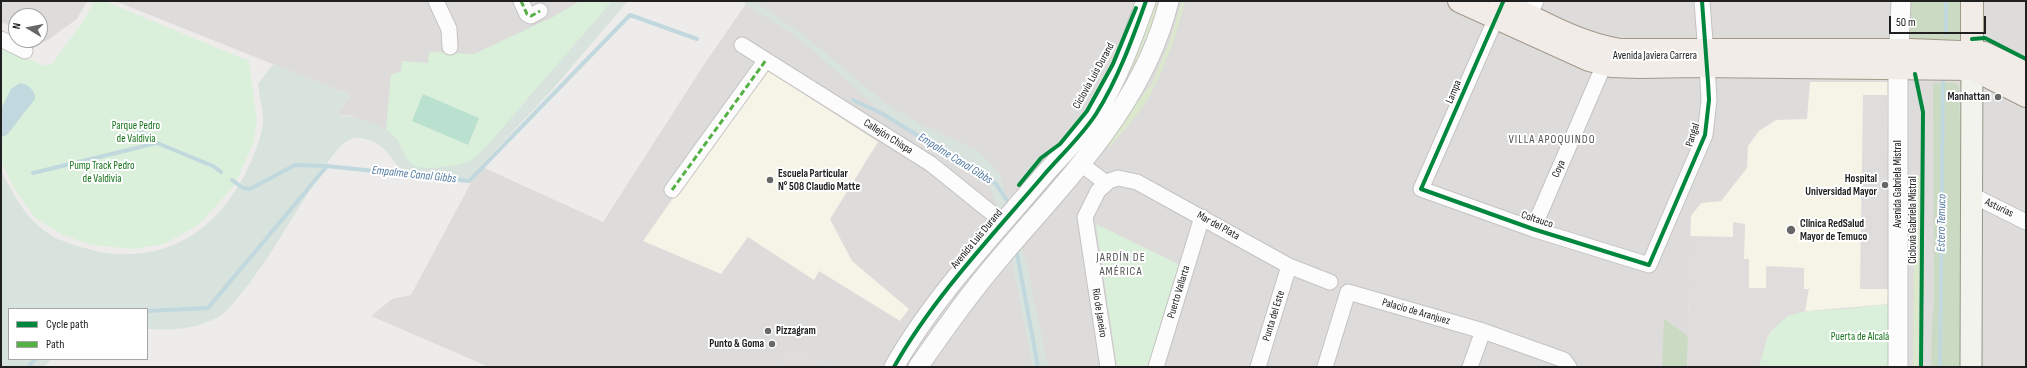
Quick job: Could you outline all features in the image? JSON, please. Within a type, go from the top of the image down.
[{"type":"main road","name":"Avenida Javiera Carrera","points":[[1459,1],[1500,7],[1532,8],[1565,33],[1610,49],[1641,50],[1706,57],[1972,61],[2026,96]]},
{"type":"main road","points":[[1972,1],[1972,367]]},
{"type":"main road","name":"Avenida Javiera Carrera","points":[[1500,7],[1578,55],[1604,64],[1640,67],[1706,57]]},
{"type":"main road","name":"Avenida Javiera Carrera","points":[[1972,61],[1984,53],[2026,73]]},
{"type":"street","points":[[436,1],[449,29],[450,47]]},
{"type":"street","points":[[521,1],[528,14],[531,16],[540,11]]},
{"type":"street","name":"Avenida Luis Durand","points":[[894,367],[937,302],[1003,222],[1065,152],[1096,114],[1112,85],[1134,36],[1146,1]]},
{"type":"street","points":[[918,367],[955,314],[998,260],[1078,169],[1102,138],[1135,86],[1151,53],[1169,1]]},
{"type":"street","name":"Pangal","points":[[1649,265],[1705,135],[1709,100],[1702,1]]},
{"type":"street","name":"Avenida Gabriela Mistral","points":[[1898,367],[1898,60],[1901,1]]},
{"type":"street","name":"Lampa","points":[[1421,189],[1500,7]]},
{"type":"street","points":[[1,39],[25,51]]},
{"type":"street","name":"Callejón Chispa","points":[[742,45],[931,164],[1003,222]]},
{"type":"street","points":[[672,190],[766,60]]},
{"type":"street","name":"Coya","points":[[1534,229],[1604,64]]},
{"type":"street","points":[[1065,152],[1078,169],[1102,187]]},
{"type":"street","name":"Mar del Plata","points":[[1102,187],[1118,178],[1137,182],[1289,266],[1330,282]]},
{"type":"street","name":"Río de Janeiro","points":[[1102,187],[1088,209],[1085,217],[1085,225],[1108,367]]},
{"type":"street","name":"Coltauco","points":[[1421,189],[1534,229],[1649,265]]},
{"type":"street","name":"Asturias","points":[[1972,195],[2026,222]]},
{"type":"street","name":"Puerto Vallarta","points":[[1156,367],[1202,218]]},
{"type":"street","name":"Punta del Este","points":[[1258,367],[1289,266]]},
{"type":"street","name":"Palacio de Aranjuez","points":[[1325,367],[1348,292],[1483,331],[1566,363]]},
{"type":"street","points":[[1470,367],[1483,331]]},
{"type":"shaded area","points":[[1,1],[87,1],[77,19],[48,40],[48,8],[8,8],[8,25],[1,22]]},
{"type":"shaded area","points":[[115,1],[612,1],[460,165],[349,115],[337,115],[350,95]]},
{"type":"shaded area","points":[[612,1],[628,1],[552,90],[469,178],[436,182],[410,177],[399,168],[387,152],[379,145],[370,140],[359,138],[349,140],[344,143],[326,165],[262,266],[238,298],[217,318],[193,327],[177,329],[148,329],[148,308],[8,308],[8,360],[51,360],[44,367],[1,367],[1,171],[18,202],[28,216],[47,233],[60,240],[96,251],[121,254],[144,253],[165,248],[185,239],[203,227],[219,212],[234,193],[246,172],[259,142],[263,118],[258,84],[273,64],[350,95],[337,115],[361,119],[385,129],[399,141],[408,158]]},
{"type":"shaded area","points":[[741,1],[754,1],[804,35],[884,102],[920,124],[977,150],[999,172],[1028,270],[1048,367],[1033,367],[1010,251],[989,181],[978,171],[955,155],[922,138],[877,108],[800,39]]},
{"type":"shaded area","points":[[748,1],[2026,1],[2026,367],[489,367],[371,316],[392,299],[411,295],[480,166],[603,222],[703,66]]},
{"type":"shaded area","name":"Escuela Particular N° 508 Claudio Matte","points":[[764,68],[878,142],[830,219],[852,261],[909,309],[900,321],[819,271],[814,280],[748,237],[721,274],[643,241]]},
{"type":"shaded area","name":"Clínica RedSalud Mayor de Temuco","points":[[1810,82],[1893,82],[1891,304],[1796,312],[1759,367],[1687,367],[1691,216],[1701,203],[1721,201],[1747,168],[1748,146],[1759,131],[1776,120],[1807,119]]},
{"type":"shaded area","points":[[1863,95],[1887,95],[1890,289],[1860,289]]},
{"type":"shaded area","points":[[1733,222],[1745,224],[1744,259],[1749,259],[1749,288],[1766,288],[1766,266],[1804,268],[1804,289],[1809,289],[1805,311],[1788,316],[1773,329],[1768,336],[1759,367],[1687,367],[1690,236],[1733,237]]},
{"type":"shaded area","points":[[789,344],[837,367],[777,367]]},
{"type":"green space","name":"Parque Pedro de Valdivia","points":[[94,1],[104,1],[249,61],[257,122],[253,144],[234,186],[198,225],[164,244],[133,249],[92,245],[63,235],[35,218],[14,188],[1,161],[1,46],[44,66],[52,64],[84,20]]},
{"type":"green space","points":[[580,1],[612,1],[486,147],[471,160],[457,165],[423,168],[412,164],[408,160],[398,141],[386,130],[391,75],[401,71],[402,61],[428,63],[429,52],[474,54],[553,17]]},
{"type":"green space","points":[[1155,1],[1160,1],[1145,45],[1109,113],[1139,46]]},
{"type":"green space","points":[[1182,1],[1185,1],[1178,27],[1164,66],[1146,102],[1111,146],[1108,146],[1132,108],[1152,84],[1171,38]]},
{"type":"green space","points":[[1910,1],[1961,1],[1960,46],[1909,44],[1908,34]]},
{"type":"green space","points":[[1933,83],[1955,83],[1959,86],[1961,184],[1960,367],[1931,367],[1934,305]]},
{"type":"green space","points":[[423,94],[479,118],[468,145],[412,121]]},
{"type":"green space","points":[[1920,176],[1918,367],[1913,367],[1915,177]]},
{"type":"green space","name":"JARDÍN DE AMÉRICA","points":[[1096,224],[1180,265],[1150,367],[1117,367]]},
{"type":"green space","name":"Puerta de Alcalá","points":[[1891,304],[1892,367],[1759,367],[1771,332],[1778,323],[1787,316],[1808,311]]},
{"type":"green space","points":[[1664,319],[1689,337],[1687,367],[1662,367]]},
{"type":"water","points":[[20,83],[31,88],[35,99],[7,135],[1,137],[1,109],[11,89]]},
{"type":"waterway","name":"Estero Temuco","points":[[1946,1],[1946,34]]},
{"type":"waterway","name":"Empalme Canal Gibbs","points":[[148,311],[208,308],[327,166],[469,181],[630,15],[697,39]]},
{"type":"waterway","name":"Estero Temuco","points":[[1940,367],[1943,80]]},
{"type":"waterway","name":"Empalme Canal Gibbs","points":[[853,100],[883,114],[996,184],[1009,206]]},
{"type":"waterway","points":[[129,122],[157,143],[213,166],[221,172]]},
{"type":"waterway","points":[[33,173],[157,143]]},
{"type":"waterway","points":[[232,180],[243,188],[250,189],[295,165],[327,166]]},
{"type":"waterway","name":"Empalme Canal Gibbs","points":[[1016,248],[1038,367]]},
{"type":"waterway","name":"Empalme Canal Gibbs","points":[[28,367],[34,360]]},
{"type":"marked path","points":[[521,1],[527,14],[531,16],[540,11]]},
{"type":"marked path","points":[[672,190],[766,60]]},
{"type":"cycle path","points":[[894,367],[909,341],[964,268],[1096,114],[1118,73],[1146,1]]},
{"type":"cycle path","points":[[1503,2],[1421,189],[1533,229],[1649,265],[1705,135],[1709,100],[1702,1]]},
{"type":"cycle path","name":"Ciclovía Luis Durand","points":[[1019,185],[1041,158],[1060,144],[1087,111],[1113,64],[1136,8]]},
{"type":"cycle path","points":[[1972,39],[1985,38],[2026,59]]},
{"type":"cycle path","name":"Ciclovía Gabriela Mistral","points":[[1915,74],[1923,112],[1921,367]]},
{"type":"place","name":"Manhattan","points":[[1998,97]]},
{"type":"place","name":"Escuela Particular N° 508 Claudio Matte","points":[[770,180]]},
{"type":"place","name":"Hospital Universidad Mayor","points":[[1885,185]]},
{"type":"place","name":"Clínica RedSalud Mayor de Temuco","points":[[1791,230]]},
{"type":"place","name":"Pizzagram","points":[[768,331]]},
{"type":"place","name":"Punto & Goma","points":[[772,344]]},
{"type":"district","name":"VILLA APOQUINDO","points":[[1552,140]]},
{"type":"district","name":"JARDÍN DE AMÉRICA","points":[[1121,265]]},
{"type":"park label","name":"Pump Track Pedro de Valdivia","points":[[102,172]]}]
